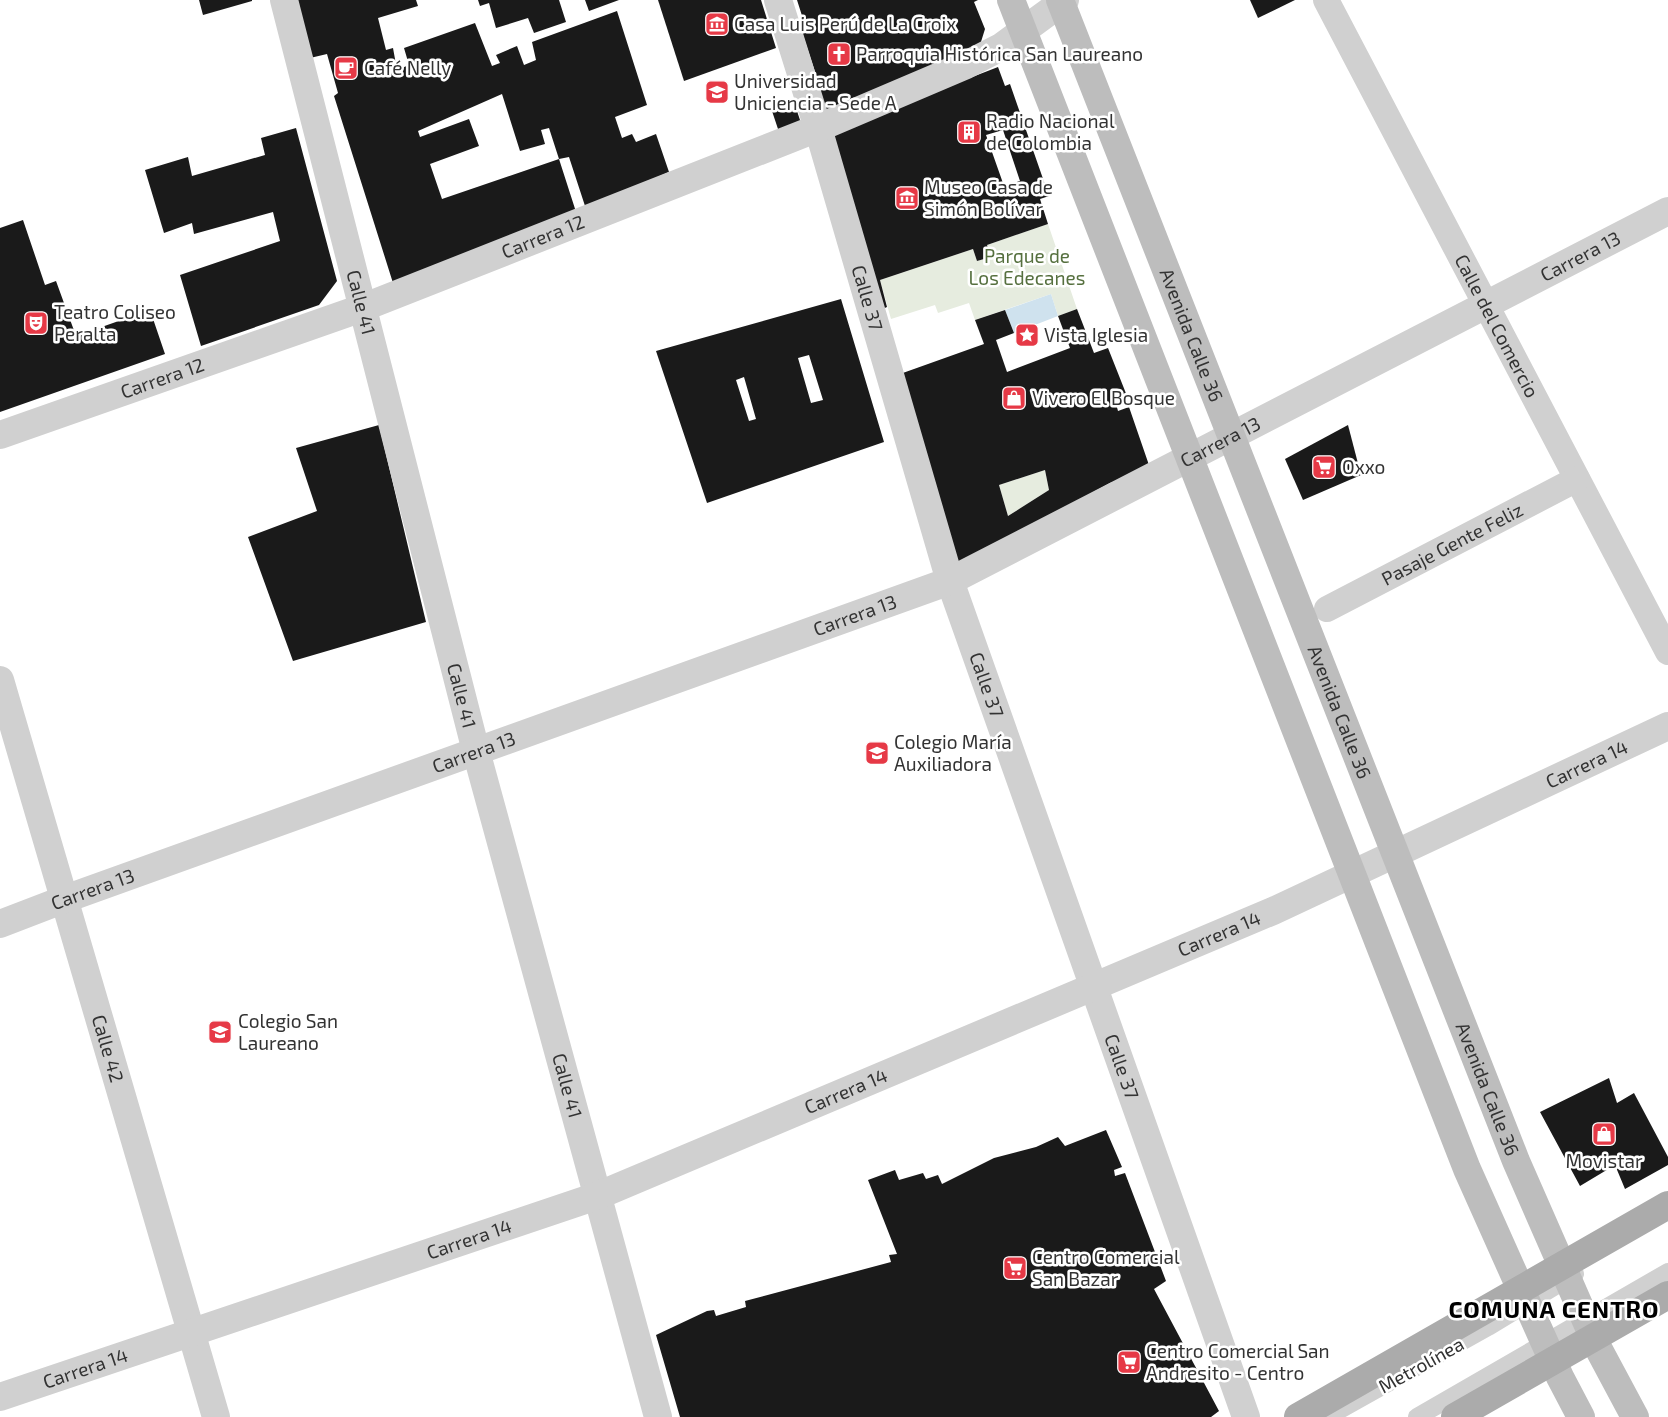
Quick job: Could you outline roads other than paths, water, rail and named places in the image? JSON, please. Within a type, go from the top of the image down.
[{"type":"main road","points":[[1011,0],[1468,1169],[1549,1352],[1581,1417]]},
{"type":"main road","name":"Avenida Calle 36","points":[[1062,1],[1231,437],[1516,1161],[1613,1379],[1634,1417]]},
{"type":"main road","points":[[1298,1417],[1565,1272],[1668,1205]]},
{"type":"main road","points":[[1455,1417],[1549,1352],[1590,1329],[1668,1295]]},
{"type":"street","name":"Calle 41","points":[[284,0],[476,751],[658,1417]]},
{"type":"street","name":"Calle 37","points":[[778,0],[818,128],[950,582],[1246,1417]]},
{"type":"street","name":"Calle del Comercio","points":[[1326,0],[1668,652]]},
{"type":"street","name":"Carrera 12","points":[[0,435],[362,308],[818,128],[966,65],[1001,47],[1062,1]]},
{"type":"street","name":"Carrera 13","points":[[0,924],[476,751],[950,582],[1668,211]]},
{"type":"street","name":"Pasaje Gente Feliz","points":[[1327,609],[1577,478]]},
{"type":"street","name":"Calle 42","points":[[0,680],[216,1417]]},
{"type":"street","name":"Carrera 14","points":[[0,1397],[597,1196],[1273,911],[1668,726]]},
{"type":"lane","points":[[1565,1272],[1668,1218]]},
{"type":"lane","points":[[1590,1329],[1668,1272]]},
{"type":"lane","name":"Metrolínea","points":[[1327,1417],[1488,1327],[1524,1295]]},
{"type":"lane","points":[[1417,1417],[1549,1352]]},
{"type":"water","points":[[1051,294],[1058,316],[1014,333],[1005,310]]},
{"type":"place","name":"Casa Luis Perú de La Croix","points":[[717,24]]},
{"type":"place","name":"Parroquia Histórica San Laureano","points":[[839,54]]},
{"type":"place","name":"Café Nelly","points":[[346,68]]},
{"type":"place","name":"Universidad Uniciencia - Sede A","points":[[717,92]]},
{"type":"place","name":"Radio Nacional de Colombia","points":[[969,132]]},
{"type":"place","name":"Museo Casa de Simón Bolívar","points":[[907,198]]},
{"type":"place","name":"Teatro Coliseo Peralta","points":[[36,323]]},
{"type":"place","name":"Vista Iglesia","points":[[1027,335]]},
{"type":"place","name":"Vivero El Bosque","points":[[1014,398]]},
{"type":"place","name":"Oxxo","points":[[1324,467]]},
{"type":"place","name":"Colegio María Auxiliadora","points":[[877,753]]},
{"type":"place","name":"Colegio San Laureano","points":[[220,1032]]},
{"type":"place","name":"Movistar","points":[[1604,1134]]},
{"type":"place","name":"Centro Comercial San Bazar","points":[[1015,1268]]},
{"type":"place","name":"Centro Comercial San Andresito - Centro","points":[[1129,1362]]},
{"type":"district","name":"COMUNA CENTRO","points":[[1554,1310]]},
{"type":"park label","name":"Parque de Los Edecanes","points":[[1027,267]]}]
